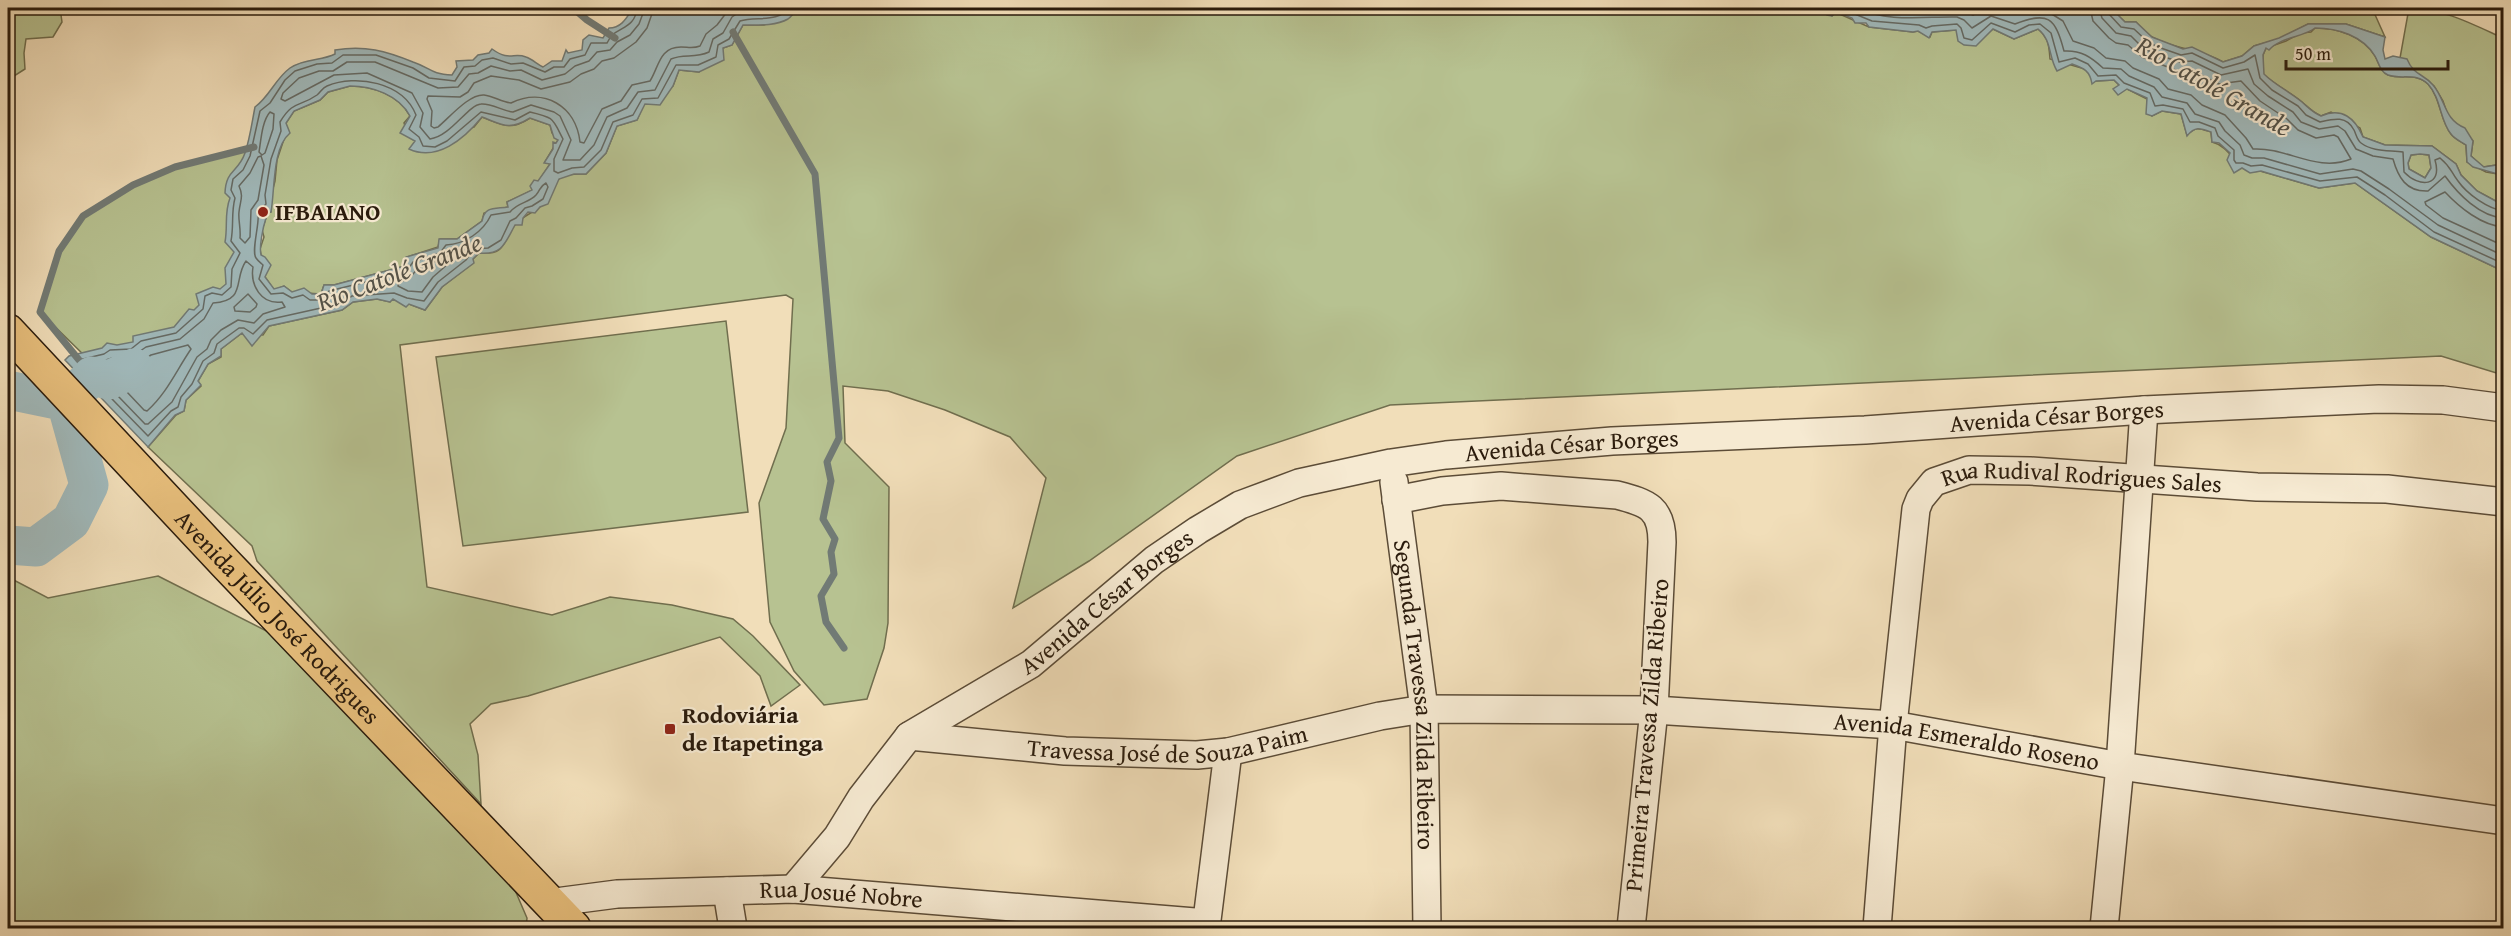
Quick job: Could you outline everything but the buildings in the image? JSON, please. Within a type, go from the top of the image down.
[{"type":"main road","name":"Avenida Júlio José Rodrigues","points":[[8,332],[574,928]]},
{"type":"street","name":"Avenida César Borges","points":[[794,888],[837,837],[861,798],[909,736],[1031,664],[1154,560],[1198,530],[1240,505],[1299,483],[1391,463],[1446,455],[1612,441],[1865,430],[2145,410],[2379,399],[2443,400],[2504,408]]},
{"type":"street","points":[[2104,928],[2120,766],[2145,410]]},
{"type":"street","name":"Segunda Travessa Zilda Ribeiro","points":[[1391,463],[1424,709],[1427,928]]},
{"type":"street","name":"Rua Rudival Rodrigues Sales","points":[[1877,928],[1893,725],[1916,509],[1920,499],[1934,482],[1969,470],[2030,471],[2257,487],[2387,489],[2504,502]]},
{"type":"street","name":"Primeira Travessa Zilda Ribeiro","points":[[1396,500],[1442,491],[1501,486],[1617,495],[1634,499],[1659,515],[1662,524],[1662,542],[1654,710],[1631,928]]},
{"type":"street","name":"Travessa José de Souza Paim","points":[[909,736],[1065,751],[1197,755],[1228,752],[1380,716],[1424,709]]},
{"type":"street","name":"Avenida Esmeraldo Roseno","points":[[1424,709],[1654,710],[1893,725],[2120,766],[2504,821]]},
{"type":"street","points":[[1207,926],[1228,752]]},
{"type":"street","name":"Rua Josué Nobre","points":[[548,903],[617,894],[794,888],[1207,926]]},
{"type":"street","points":[[727,891],[733,928]]},
{"type":"green space","points":[[8,8],[60,8],[62,22],[53,37],[26,39],[25,69],[11,78],[8,77]]},
{"type":"green space","points":[[803,8],[1826,8],[1826,12],[1832,16],[1835,12],[1869,27],[1918,31],[1930,37],[1932,32],[1956,30],[1983,37],[1993,29],[2014,39],[2038,29],[2049,46],[2050,59],[2085,69],[2096,81],[2114,80],[2119,85],[2147,99],[2152,116],[2162,111],[2181,114],[2187,135],[2198,129],[2211,132],[2212,142],[2225,149],[2246,169],[2319,188],[2355,183],[2431,237],[2503,271],[2503,375],[2441,356],[1390,405],[1237,456],[1089,561],[1013,608],[1046,478],[1010,437],[945,410],[888,391],[843,386],[845,443],[889,487],[888,623],[884,648],[867,699],[824,705],[794,671],[770,622],[759,503],[786,428],[793,299],[786,295],[400,345],[427,587],[552,615],[610,597],[672,605],[733,619],[753,636],[800,685],[771,706],[760,676],[720,637],[528,696],[491,704],[470,724],[478,755],[481,804],[257,561],[252,546],[148,447],[176,415],[184,411],[186,400],[201,386],[198,381],[208,364],[221,357],[221,349],[242,333],[263,335],[269,326],[342,310],[353,302],[377,299],[390,302],[393,298],[425,310],[442,287],[473,263],[473,259],[479,253],[499,250],[515,225],[541,206],[559,179],[569,175],[586,174],[606,153],[617,126],[637,120],[644,104],[673,86],[679,70],[699,72],[723,48],[732,45],[743,25],[764,25]]},
{"type":"green space","points":[[2106,8],[2372,8],[2385,37],[2346,24],[2308,24],[2279,39],[2254,46],[2242,56],[2223,62],[2206,54],[2162,42],[2149,35],[2136,22],[2125,22],[2112,10]]},
{"type":"green space","points":[[2409,8],[2446,14],[2503,38],[2503,164],[2483,167],[2471,156],[2473,141],[2448,116],[2443,101],[2434,86],[2400,58]]},
{"type":"green space","points":[[2315,28],[2341,32],[2357,38],[2370,49],[2381,69],[2388,75],[2419,78],[2428,84],[2436,96],[2447,129],[2466,145],[2467,162],[2486,172],[2498,174],[2500,182],[2503,181],[2503,205],[2477,191],[2461,175],[2456,164],[2432,146],[2385,145],[2363,137],[2360,128],[2331,112],[2321,116],[2263,74],[2263,55],[2266,48],[2300,33],[2311,32]]},
{"type":"green space","points":[[350,86],[376,90],[399,102],[410,116],[404,123],[409,137],[415,141],[474,127],[482,117],[512,126],[530,118],[550,125],[552,133],[558,140],[545,162],[550,164],[533,190],[507,202],[508,207],[484,213],[482,221],[457,239],[440,239],[438,247],[407,257],[405,266],[334,285],[324,285],[321,294],[292,292],[284,286],[274,290],[265,277],[260,249],[264,237],[262,230],[266,218],[264,214],[271,212],[271,196],[277,160],[287,130],[286,123],[294,111],[320,100],[328,92]]},
{"type":"green space","points":[[259,146],[234,280],[203,336],[91,362],[40,312],[58,255],[83,216],[133,185],[175,167]]},
{"type":"green space","points":[[2411,155],[2429,155],[2431,168],[2425,178],[2409,169],[2408,163]]},
{"type":"green space","points":[[726,321],[748,512],[463,546],[436,357]]},
{"type":"green space","points":[[158,576],[298,647],[502,860],[527,918],[526,928],[8,928],[8,577],[48,598]]},
{"type":"water","points":[[633,8],[803,8],[778,23],[743,25],[732,45],[723,48],[724,60],[699,72],[679,70],[673,86],[660,105],[645,104],[637,120],[617,126],[606,153],[586,174],[574,174],[559,179],[548,204],[540,207],[535,213],[528,212],[523,218],[522,225],[515,225],[506,242],[498,250],[479,253],[473,259],[474,263],[442,287],[425,310],[409,304],[406,307],[393,299],[390,302],[377,299],[353,302],[342,310],[269,326],[252,346],[242,333],[221,349],[221,356],[208,364],[198,381],[201,385],[186,400],[184,411],[175,415],[148,447],[65,360],[69,356],[102,348],[107,343],[117,345],[133,342],[133,336],[174,327],[189,309],[194,310],[199,305],[196,294],[213,287],[220,289],[226,284],[225,268],[234,252],[225,242],[230,198],[225,193],[226,185],[245,153],[255,107],[290,68],[335,54],[335,50],[356,48],[394,55],[435,72],[452,75],[457,67],[456,61],[473,60],[478,55],[489,53],[492,49],[507,56],[526,57],[543,67],[552,61],[562,61],[566,50],[568,53],[582,50],[583,40],[589,35],[603,38],[609,28],[621,24]],"holes":[[[350,86],[376,90],[399,102],[410,116],[400,133],[415,141],[409,149],[419,152],[430,153],[449,146],[467,133],[482,117],[511,126],[530,118],[550,125],[554,138],[558,140],[556,143],[553,142],[553,149],[544,163],[550,164],[538,181],[534,180],[530,186],[532,190],[507,202],[508,207],[488,211],[482,221],[457,239],[439,239],[438,248],[406,257],[405,266],[334,285],[324,285],[321,294],[312,294],[304,288],[292,292],[284,286],[274,289],[265,277],[271,265],[261,255],[261,247],[266,218],[264,214],[271,212],[277,159],[284,140],[290,133],[286,123],[294,111],[320,100],[328,92]]]},
{"type":"water","points":[[1826,8],[2106,8],[2112,9],[2125,22],[2136,22],[2152,37],[2183,49],[2192,47],[2223,62],[2242,56],[2254,46],[2279,38],[2308,24],[2346,24],[2385,37],[2383,50],[2385,59],[2393,56],[2407,59],[2416,72],[2429,81],[2437,91],[2449,115],[2465,128],[2473,141],[2471,156],[2484,167],[2503,164],[2503,181],[2501,182],[2498,174],[2473,167],[2467,162],[2466,145],[2447,129],[2436,96],[2428,84],[2419,78],[2385,74],[2370,49],[2349,34],[2315,28],[2279,42],[2269,50],[2266,48],[2263,55],[2264,74],[2321,116],[2335,113],[2347,116],[2356,124],[2363,137],[2385,145],[2432,146],[2456,164],[2461,175],[2477,191],[2503,205],[2503,271],[2431,237],[2355,183],[2319,188],[2261,171],[2250,173],[2242,168],[2234,173],[2227,160],[2230,153],[2219,143],[2212,142],[2211,132],[2198,129],[2187,136],[2181,114],[2162,111],[2152,116],[2146,114],[2147,98],[2127,89],[2118,95],[2113,89],[2119,85],[2114,80],[2096,81],[2092,84],[2086,71],[2072,64],[2057,71],[2046,38],[2038,29],[2014,39],[1993,29],[1976,46],[1964,45],[1958,41],[1956,30],[1932,32],[1929,38],[1918,31],[1869,27],[1866,23],[1855,23],[1852,18],[1836,12],[1832,16],[1827,15]],"holes":[[[2411,155],[2429,155],[2431,168],[2425,178],[2409,169],[2408,163]]]},
{"type":"waterway","points":[[573,8],[615,38]]},
{"type":"waterway","points":[[733,32],[815,174],[839,438],[827,462],[831,481],[823,519],[835,539],[831,552],[834,574],[821,596],[826,622],[844,648]]},
{"type":"waterway","points":[[79,360],[40,312],[59,251],[83,216],[133,185],[175,167],[254,147]]},
{"type":"waterway","name":"Rio Catolé Grande","points":[[8,390],[66,402],[92,376],[109,380],[134,368]]},
{"type":"waterway","name":"Rio Catolé Grande","points":[[8,545],[36,547],[71,521],[89,485],[66,402]]},
{"type":"place","name":"IFBAIANO","points":[[263,212]]},
{"type":"place","name":"Rodoviária de Itapetinga","points":[[670,729]]}]
